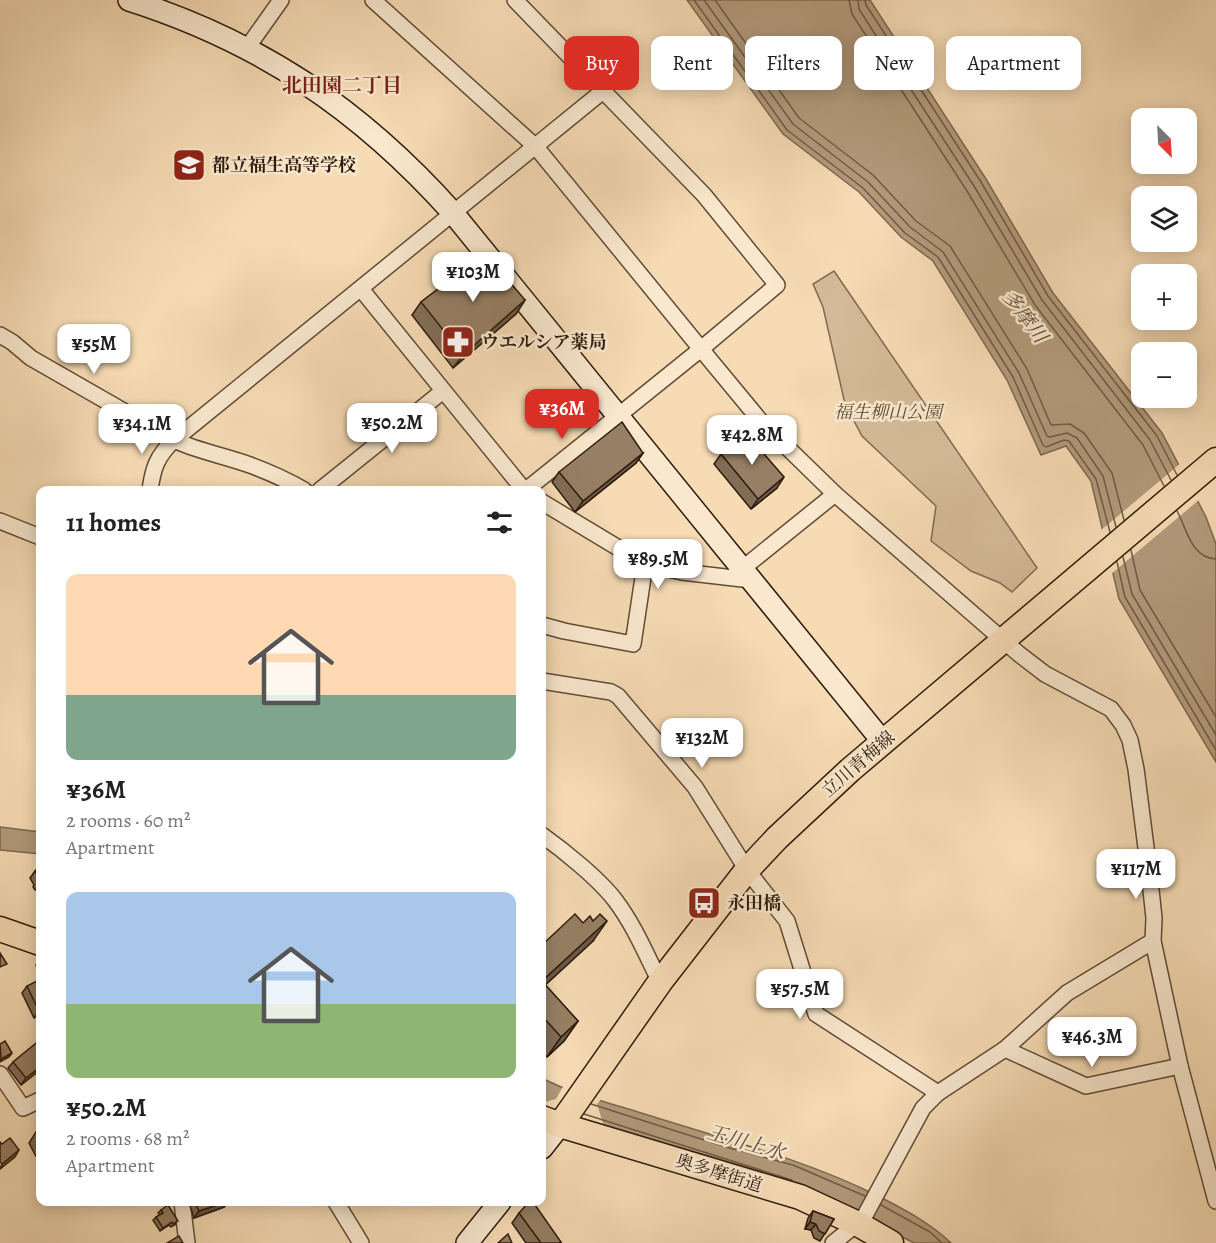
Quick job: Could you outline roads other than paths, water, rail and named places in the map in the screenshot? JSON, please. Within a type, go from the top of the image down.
[{"type":"main road","name":"立川青梅線","points":[[555,1120],[586,1085],[660,982],[747,870],[807,809],[1216,460]]},
{"type":"main road","points":[[0,929],[36,942]]},
{"type":"main road","name":"奥多摩街道","points":[[555,1120],[800,1197],[860,1222],[891,1243]]},
{"type":"street","points":[[129,0],[184,19],[247,48],[303,81],[357,120],[404,161],[453,213],[883,742]]},
{"type":"street","points":[[247,48],[281,0]]},
{"type":"street","points":[[373,0],[536,147],[763,424],[835,494],[1002,641],[1045,674],[1111,709],[1124,725],[1130,740],[1136,769],[1154,918],[1153,940],[1180,1066],[1216,1201]]},
{"type":"street","points":[[515,0],[704,195],[777,285],[530,486]]},
{"type":"street","points":[[151,486],[160,453],[174,440],[603,91]]},
{"type":"street","points":[[361,289],[522,486]]},
{"type":"street","points":[[0,335],[31,358],[174,440],[189,447],[248,464],[297,486]]},
{"type":"street","points":[[325,486],[443,391]]},
{"type":"street","points":[[546,504],[645,564],[682,572],[747,575],[835,494]]},
{"type":"street","points":[[0,521],[36,535]]},
{"type":"street","points":[[546,626],[633,644],[645,564]]},
{"type":"street","points":[[546,682],[611,692],[618,696],[695,787],[747,870],[787,921],[816,1014],[938,1093]]},
{"type":"street","points":[[546,838],[614,898],[636,933],[660,982]]},
{"type":"street","points":[[833,1243],[860,1222],[923,1108],[938,1093],[1005,1049],[1067,993],[1153,940]]},
{"type":"street","points":[[1005,1049],[1086,1086],[1180,1066]]},
{"type":"street","points":[[0,1074],[24,1108],[36,1102]]},
{"type":"street","points":[[546,1139],[555,1120]]},
{"type":"street","points":[[182,1206],[187,1243]]},
{"type":"street","points":[[338,1206],[361,1243]]},
{"type":"street","points":[[467,1243],[497,1206]]},
{"type":"water","name":"多摩川","points":[[687,0],[870,0],[893,36],[854,36],[854,90],[928,90],[986,179],[1053,293],[1131,393],[1131,408],[1143,408],[1162,433],[1206,517],[1216,544],[1216,762],[1119,599],[1091,481],[1066,446],[1041,455],[1007,380],[933,261],[901,237],[859,192],[783,134],[751,90],[842,90],[842,36],[745,36],[745,81],[733,64],[733,36],[713,36]]},
{"type":"water","points":[[0,827],[36,832],[36,854],[0,850]]},
{"type":"water","points":[[546,1080],[586,1096],[757,1148],[848,1182],[907,1211],[951,1243],[914,1243],[871,1221],[546,1105]]},
{"type":"place","name":"都立福生高等学校","points":[[189,165]]},
{"type":"place","name":"ウエルシア薬局","points":[[458,342]]},
{"type":"place","name":"永田橋","points":[[704,903]]},
{"type":"district","name":"北田園二丁目","points":[[342,85]]},
{"type":"park label","name":"福生柳山公園","points":[[888,412]]},
{"type":"water label","name":"玉川上水","points":[[746,1142]]}]
